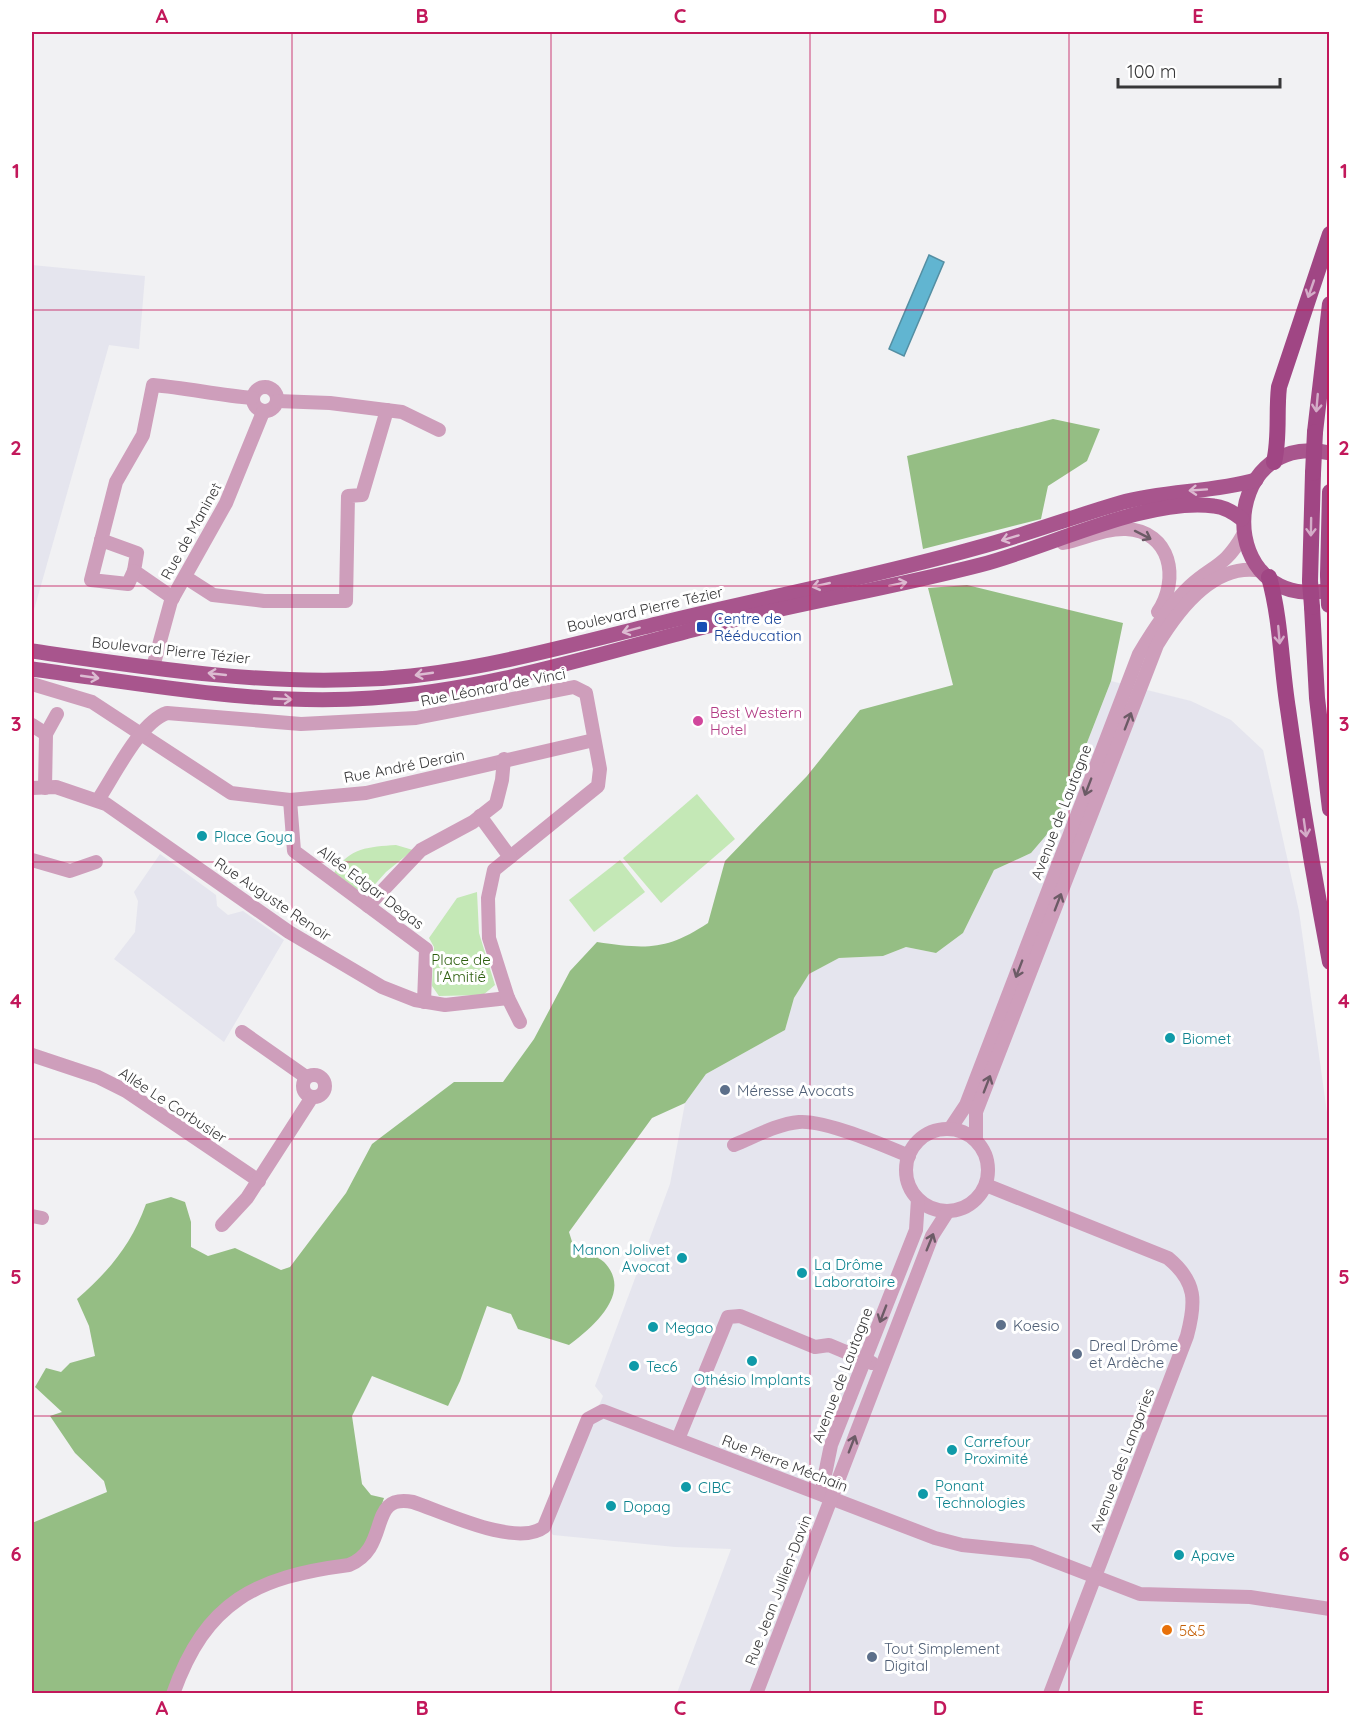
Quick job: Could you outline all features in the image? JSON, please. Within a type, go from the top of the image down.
[{"type":"highway","points":[[1274,462],[1279,441],[1277,410],[1280,387],[1329,234]]},
{"type":"highway","points":[[1329,304],[1315,432],[1310,581],[1317,698],[1329,809]]},
{"type":"highway","points":[[1329,492],[1329,617]]},
{"type":"highway","points":[[1265,574],[1277,610],[1287,707],[1307,841],[1329,962]]},
{"type":"main road","points":[[1329,453],[1305,451],[1274,462],[1256,480],[1244,502],[1242,519],[1243,535],[1249,553],[1265,574],[1285,586],[1302,591],[1329,583]]},
{"type":"main road","name":"Boulevard Pierre Tézier","points":[[32,651],[153,667],[282,679],[373,679],[423,674],[588,641],[946,556],[1040,530],[1124,501],[1162,493],[1228,488],[1256,480]]},
{"type":"main road","name":"Boulevard Pierre Tézier","points":[[32,669],[185,690],[282,699],[373,698],[404,695],[500,680],[632,648],[702,627],[982,565],[1125,518],[1166,509],[1215,506],[1228,509],[1242,519]]},
{"type":"street","points":[[101,540],[137,553],[134,571],[128,584],[91,580],[101,540],[116,482],[143,435],[153,385],[199,388],[211,394],[252,398]]},
{"type":"street","points":[[266,387],[274,391],[277,400],[273,409],[263,412],[255,407],[252,398],[256,389],[266,387]]},
{"type":"street","points":[[277,400],[402,412],[439,430]]},
{"type":"street","points":[[185,577],[213,596],[264,601],[346,601],[348,496],[362,495],[387,410]]},
{"type":"street","name":"Rue de Maninet","points":[[153,667],[173,598],[226,503],[263,412]]},
{"type":"street","points":[[1046,545],[1125,529],[1138,531],[1150,537],[1161,549],[1169,562],[1170,592],[1146,630],[1140,643],[1139,654]]},
{"type":"street","name":"Avenue de Lautagne","points":[[950,1129],[966,1105],[1139,654],[1166,612],[1191,585],[1229,557],[1243,535]]},
{"type":"street","name":"Avenue de Lautagne","points":[[976,1140],[976,1112],[1157,645],[1191,597],[1232,572],[1249,568],[1265,574]]},
{"type":"street","points":[[134,571],[173,598]]},
{"type":"street","name":"Rue André Derain","points":[[32,684],[92,702],[231,793],[290,800],[366,793],[468,771],[504,759],[594,740]]},
{"type":"street","name":"Rue Léonard de Vinci","points":[[98,800],[142,733],[155,718],[167,713],[301,724],[416,718],[574,687],[586,693],[600,769],[598,786],[494,870],[488,898],[489,938],[508,998],[520,1023]]},
{"type":"street","points":[[38,788],[46,734],[57,714]]},
{"type":"street","points":[[32,725],[46,734]]},
{"type":"street","points":[[368,906],[422,850],[496,804],[504,759]]},
{"type":"street","name":"Rue Auguste Renoir","points":[[38,788],[57,787],[98,800],[289,932],[382,987],[424,1002],[445,1005],[508,998]]},
{"type":"street","name":"Allée Edgar Degas","points":[[290,800],[294,851],[426,949],[424,1002]]},
{"type":"street","points":[[480,816],[510,857]]},
{"type":"street","points":[[32,860],[70,871],[96,862]]},
{"type":"street","points":[[222,1225],[259,1181],[312,1097],[304,1092],[303,1083],[306,1077],[242,1032]]},
{"type":"street","name":"Allée Le Corbusier","points":[[32,1055],[98,1077],[126,1091],[259,1181]]},
{"type":"street","points":[[734,1145],[784,1126],[807,1122],[829,1126],[909,1156]]},
{"type":"street","points":[[950,1129],[976,1140],[987,1161],[986,1185],[975,1201],[948,1211],[937,1210],[918,1199],[912,1192],[906,1174],[909,1156],[925,1136],[950,1129]]},
{"type":"street","name":"Avenue des Langories","points":[[986,1185],[1160,1254],[1183,1270],[1192,1291],[1193,1313],[1187,1336],[1050,1694]]},
{"type":"street","name":"Avenue de Lautagne","points":[[828,1497],[823,1484],[831,1445],[916,1230],[918,1199]]},
{"type":"street","points":[[828,1497],[932,1236],[948,1211]]},
{"type":"street","points":[[678,1439],[728,1317],[740,1316],[815,1347],[829,1345],[881,1366]]},
{"type":"street","name":"Rue Pierre Méchain","points":[[173,1694],[181,1671],[197,1641],[223,1610],[258,1586],[278,1578],[349,1565],[360,1560],[374,1545],[382,1515],[389,1504],[400,1500],[413,1502],[505,1533],[537,1533],[544,1527],[588,1419],[603,1411],[934,1538],[962,1545],[1031,1552],[1140,1594],[1250,1597],[1329,1609]]},
{"type":"street","name":"Rue Jean Jullien-Davin","points":[[756,1694],[828,1497]]},
{"type":"shaded area","points":[[32,265],[145,276],[139,349],[109,345],[32,617]]},
{"type":"shaded area","points":[[1111,681],[1191,701],[1231,720],[1263,750],[1299,911],[1329,1127],[1329,1693],[677,1693],[731,1549],[675,1547],[553,1535],[549,1529],[603,1396],[595,1386],[670,1184],[685,1103],[706,1074],[785,1030],[794,998],[809,974],[839,958],[883,956],[906,947],[936,953],[963,933],[994,870],[1031,853],[1055,825]]},
{"type":"shaded area","points":[[160,854],[216,895],[217,906],[228,915],[243,911],[284,940],[224,1042],[114,959],[135,932],[138,901],[134,892]]},
{"type":"green space","points":[[1053,419],[1100,429],[1087,461],[1048,486],[1041,519],[923,549],[907,456]]},
{"type":"green space","points":[[967,585],[1123,623],[1111,681],[1055,825],[1031,853],[994,870],[963,933],[936,953],[906,947],[883,956],[839,958],[809,974],[794,998],[785,1030],[706,1074],[685,1103],[652,1118],[569,1232],[574,1248],[604,1262],[612,1274],[614,1286],[606,1309],[578,1338],[569,1345],[518,1329],[511,1314],[487,1306],[460,1381],[448,1406],[372,1376],[352,1416],[362,1484],[371,1495],[384,1498],[367,1548],[353,1557],[231,1598],[167,1693],[32,1694],[32,1523],[107,1492],[104,1481],[75,1453],[50,1416],[62,1412],[35,1387],[46,1368],[61,1372],[70,1363],[95,1356],[89,1326],[77,1299],[100,1278],[118,1256],[134,1232],[146,1204],[171,1197],[185,1202],[191,1222],[191,1247],[208,1256],[235,1248],[281,1270],[290,1267],[346,1193],[372,1144],[454,1082],[503,1082],[534,1039],[570,971],[597,942],[655,946],[680,939],[708,923],[725,861],[807,776],[860,710],[953,685],[928,588]]},
{"type":"green space","points":[[697,794],[735,839],[661,903],[623,858]]},
{"type":"green space","points":[[396,845],[413,850],[386,872],[369,891],[360,892],[334,873],[340,864],[353,853],[368,848]]},
{"type":"green space","points":[[620,860],[645,892],[594,932],[569,900]]},
{"type":"green space","name":"Place de l'Amitié","points":[[477,892],[479,933],[495,985],[483,995],[439,996],[432,986],[434,947],[429,938],[457,898]]},
{"type":"water","points":[[929,255],[944,262],[904,356],[889,349]]},
{"type":"place","name":"Centre de Rééducation","points":[[702,627]]},
{"type":"place","name":"Best Western Hotel","points":[[698,721]]},
{"type":"place","name":"Place Goya","points":[[202,836]]},
{"type":"place","name":"Biomet","points":[[1170,1038]]},
{"type":"place","name":"Méresse Avocats","points":[[725,1090]]},
{"type":"place","name":"Manon Jolivet Avocat","points":[[682,1258]]},
{"type":"place","name":"La Drôme Laboratoire","points":[[802,1273]]},
{"type":"place","name":"Koesio","points":[[1001,1325]]},
{"type":"place","name":"Megao","points":[[653,1327]]},
{"type":"place","name":"Dreal Drôme et Ardèche","points":[[1077,1354]]},
{"type":"place","name":"Othésio Implants","points":[[752,1361]]},
{"type":"place","name":"Tec6","points":[[634,1366]]},
{"type":"place","name":"Carrefour Proximité","points":[[952,1450]]},
{"type":"place","name":"CIBC","points":[[686,1487]]},
{"type":"place","name":"Ponant Technologies","points":[[923,1494]]},
{"type":"place","name":"Dopag","points":[[611,1506]]},
{"type":"place","name":"Apave","points":[[1179,1555]]},
{"type":"place","name":"5&5","points":[[1167,1630]]},
{"type":"place","name":"Tout Simplement Digital","points":[[872,1657]]}]
